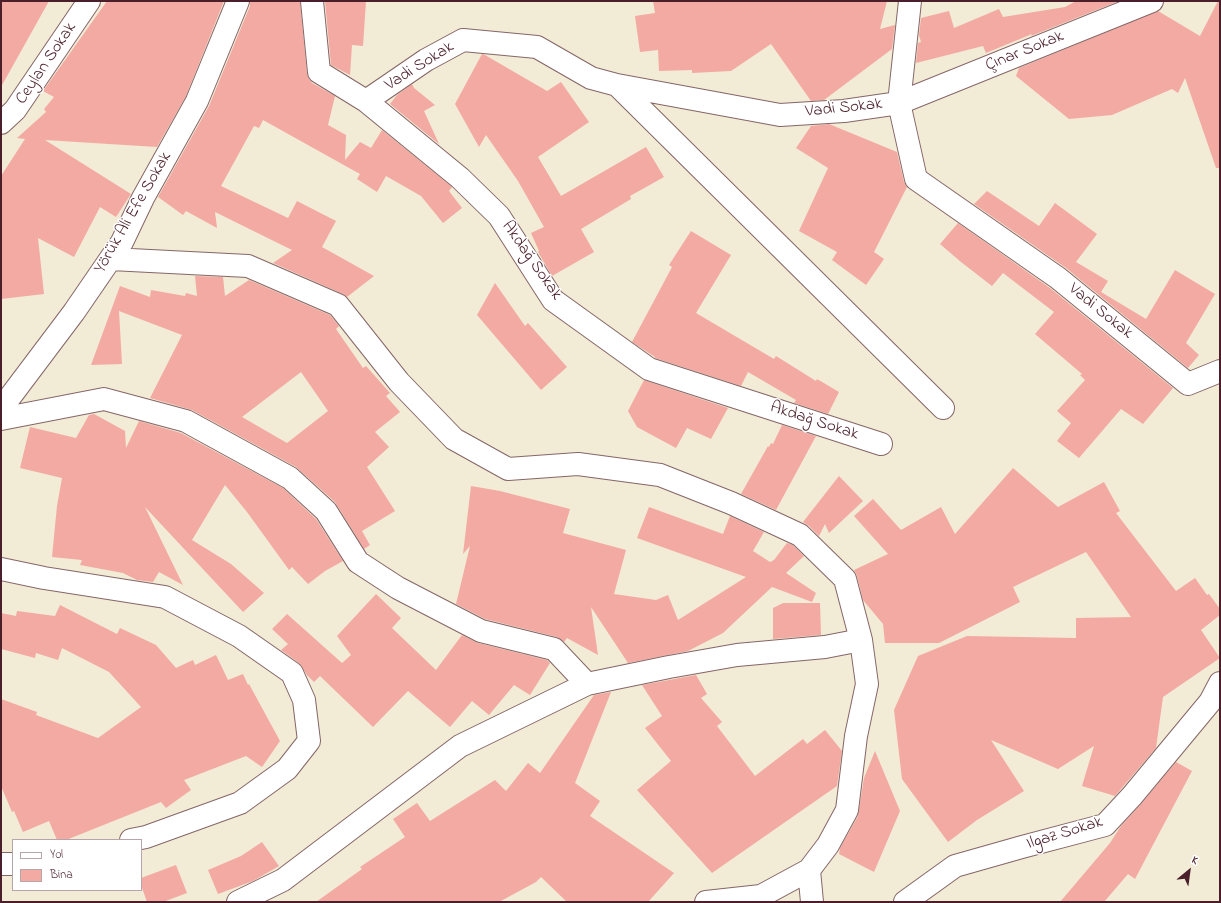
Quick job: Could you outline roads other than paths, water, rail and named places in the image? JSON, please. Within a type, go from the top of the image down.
[{"type":"street","name":"Ceylan Sokak","points":[[1,123],[15,110],[89,1]]},
{"type":"street","name":"Yörük Ali Efe Sokak","points":[[1,410],[69,318],[122,242],[143,198],[197,101],[238,1]]},
{"type":"street","name":"Akdağ Sokak","points":[[312,1],[319,72],[366,101],[460,178],[499,216],[553,300],[649,369],[881,444]]},
{"type":"street","points":[[899,103],[910,1]]},
{"type":"street","name":"Çınar Sokak","points":[[899,103],[1152,1]]},
{"type":"street","name":"Vadi Sokak","points":[[366,101],[426,60],[463,40],[537,47],[591,78],[617,85],[780,115],[844,111],[899,103],[916,179],[1058,278],[1188,384],[1220,371]]},
{"type":"street","points":[[617,85],[943,408]]},
{"type":"street","points":[[111,259],[248,266],[338,304],[399,382],[454,439],[508,468],[578,464],[660,475],[732,503],[800,535],[845,579],[861,640],[867,684],[856,736],[847,810],[828,845],[809,870],[761,896],[706,902]]},
{"type":"street","points":[[1,419],[104,399],[186,421],[290,478],[326,511],[358,562],[398,588],[481,631],[554,649],[587,684]]},
{"type":"street","points":[[1,569],[44,578],[165,597],[239,636],[292,673],[304,700],[309,741],[287,769],[240,803],[137,839]]},
{"type":"street","points":[[238,902],[283,880],[460,746],[587,684],[737,655],[825,647],[861,640]]},
{"type":"street","name":"Ilgaz Sokak","points":[[905,902],[955,866],[1105,825],[1132,796],[1210,702],[1220,683]]},
{"type":"street","points":[[1,864],[12,864]]},
{"type":"street","points":[[809,870],[812,902]]}]
